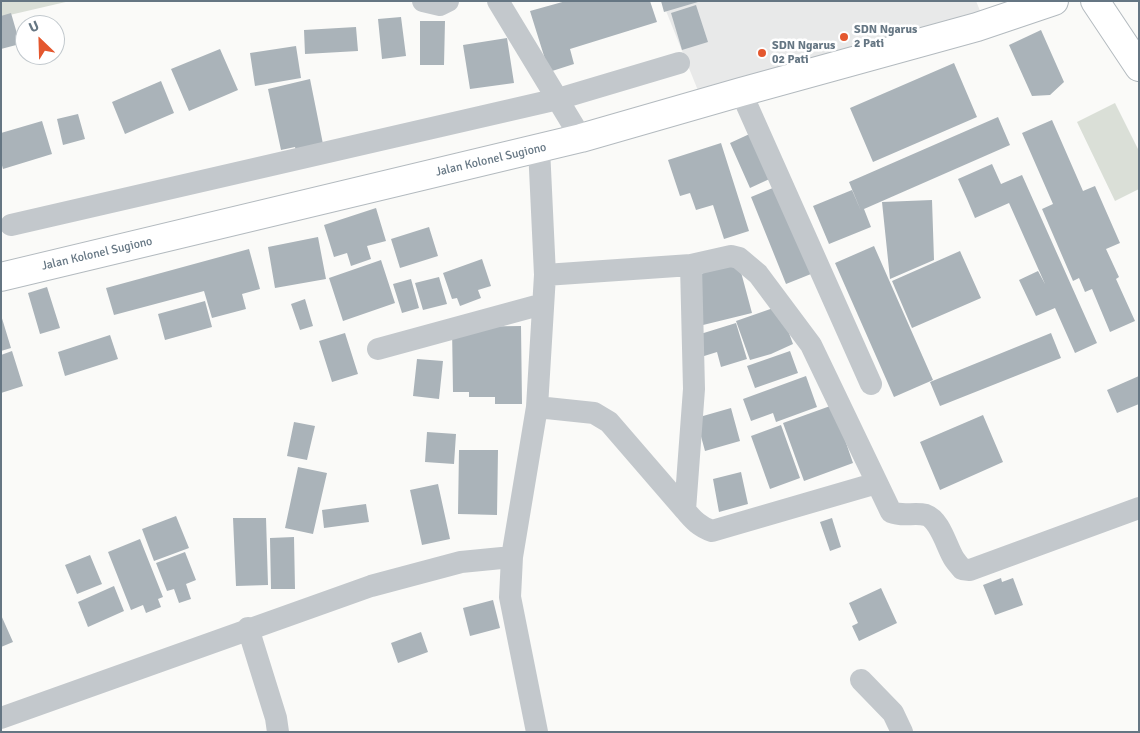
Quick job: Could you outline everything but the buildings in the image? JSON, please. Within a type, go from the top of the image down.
[{"type":"main road","points":[[977,28],[1000,1]]},
{"type":"main road","name":"Jalan Kolonel Sugiono","points":[[1,277],[581,138],[977,28],[1054,1]]},
{"type":"main road","points":[[1096,1],[1139,66]]},
{"type":"street","points":[[423,1],[440,5],[448,1]]},
{"type":"street","points":[[498,1],[581,138]]},
{"type":"street","points":[[11,225],[558,99],[679,63]]},
{"type":"street","points":[[741,92],[871,384]]},
{"type":"street","points":[[537,732],[510,597],[512,557],[536,407],[545,275],[539,148]]},
{"type":"street","points":[[545,275],[691,265],[731,256],[738,258],[758,274],[811,346],[892,512],[899,515],[927,516],[936,522],[954,559],[962,569],[970,570],[1139,508]]},
{"type":"street","points":[[685,510],[694,388],[691,265]]},
{"type":"street","points":[[378,349],[543,304]]},
{"type":"street","points":[[536,407],[594,413],[609,422],[694,522],[702,528],[712,531],[877,483]]},
{"type":"street","points":[[1,718],[248,628],[380,583],[461,562],[512,557]]},
{"type":"street","points":[[248,628],[276,718],[278,732]]},
{"type":"street","points":[[860,680],[893,713],[902,732]]},
{"type":"shaded area","points":[[1,1],[70,1],[1,17]]},
{"type":"shaded area","name":"SDN Ngarus 02 Pati","points":[[662,1],[976,1],[981,13],[699,93]]},
{"type":"shaded area","points":[[1115,103],[1139,151],[1139,189],[1115,201],[1077,122]]},
{"type":"place","name":"SDN Ngarus 2 Pati","points":[[844,37]]},
{"type":"place","name":"SDN Ngarus 02 Pati","points":[[762,53]]}]
